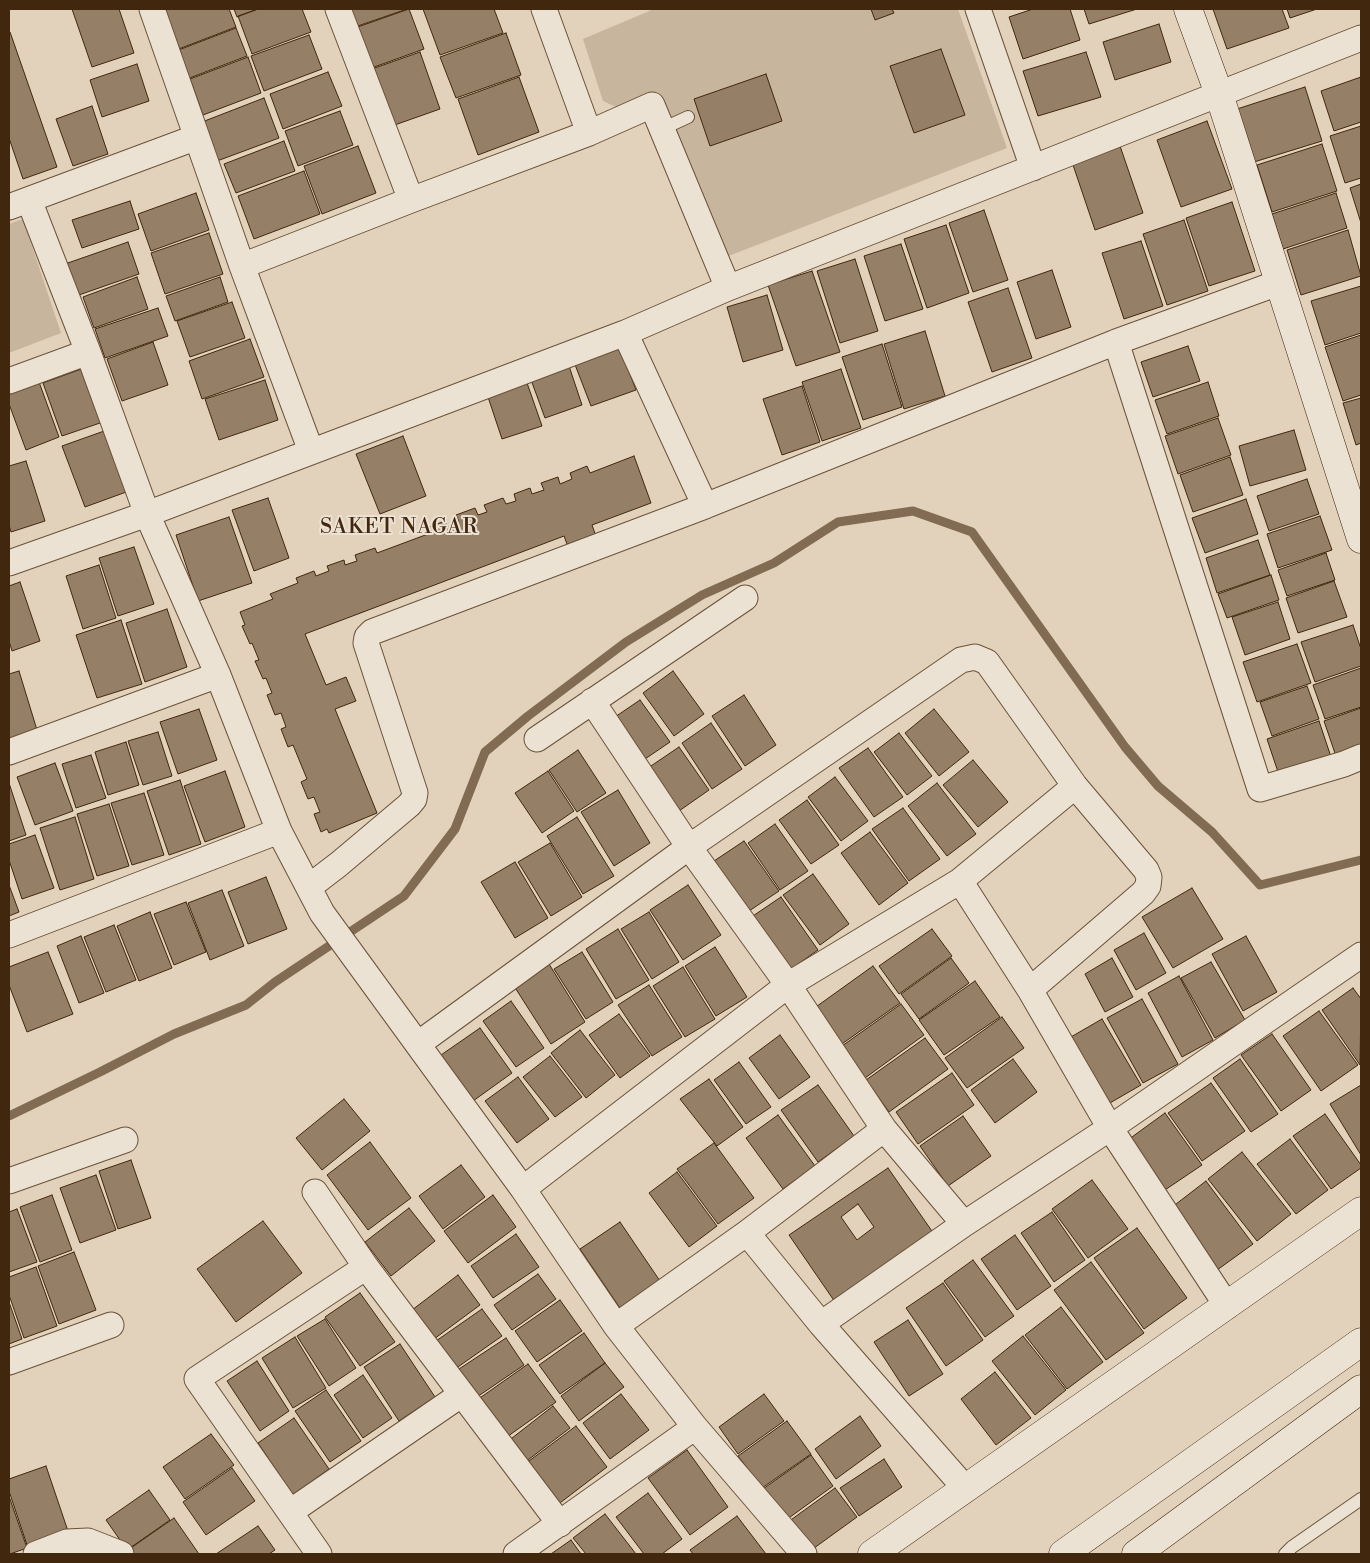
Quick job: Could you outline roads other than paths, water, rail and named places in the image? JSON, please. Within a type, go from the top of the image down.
[{"type":"street","points":[[152,9],[242,266],[311,451]]},
{"type":"street","points":[[338,9],[411,200]]},
{"type":"street","points":[[544,9],[589,133]]},
{"type":"street","points":[[978,9],[1032,168]]},
{"type":"street","points":[[1188,9],[1219,94],[1361,539]]},
{"type":"street","points":[[9,563],[147,514],[625,333],[728,288],[1361,38]]},
{"type":"street","points":[[242,266],[589,133],[652,105],[728,288]]},
{"type":"street","points":[[197,137],[19,203],[88,352],[147,514],[218,675],[279,831],[322,913],[523,1189],[616,1326],[696,1427],[804,1554]]},
{"type":"street","points":[[309,887],[339,864],[414,799],[415,793],[366,642],[367,637],[372,632],[705,506],[1116,342],[1278,282]]},
{"type":"street","points":[[625,333],[705,506]]},
{"type":"street","points":[[1116,342],[1260,789],[1344,764],[1361,757]]},
{"type":"street","points":[[9,381],[88,352]]},
{"type":"street","points":[[537,739],[745,598]]},
{"type":"street","points":[[418,1044],[689,847],[961,660],[975,657],[987,662],[1075,786],[1146,870],[1149,878],[1148,886],[1143,893],[1030,990]]},
{"type":"street","points":[[9,752],[218,675]]},
{"type":"street","points":[[592,701],[689,847],[788,985],[884,1129],[964,1224]]},
{"type":"street","points":[[523,1189],[788,985],[960,881],[1075,786]]},
{"type":"street","points":[[9,935],[279,831]]},
{"type":"street","points":[[960,881],[1030,990],[1110,1128],[1227,1306]]},
{"type":"street","points":[[821,1324],[964,1224],[1110,1128],[1361,955]]},
{"type":"street","points":[[616,1326],[747,1233],[884,1129]]},
{"type":"street","points":[[9,1182],[125,1140]]},
{"type":"street","points":[[316,1192],[366,1267],[560,1524]]},
{"type":"street","points":[[872,1554],[1361,1211]]},
{"type":"street","points":[[747,1233],[821,1324],[965,1488]]},
{"type":"street","points":[[319,1554],[197,1379],[366,1267]]},
{"type":"street","points":[[9,1362],[111,1325]]},
{"type":"street","points":[[1063,1554],[1361,1342]]},
{"type":"street","points":[[1136,1554],[1361,1389]]},
{"type":"street","points":[[290,1512],[462,1394]]},
{"type":"street","points":[[516,1554],[696,1427]]},
{"type":"street","points":[[36,1554],[77,1542],[121,1554]]},
{"type":"lane","points":[[662,129],[688,118]]},
{"type":"lane","points":[[1285,1554],[1292,1547],[1361,1499]]},
{"type":"waterway","points":[[9,1116],[174,1034],[246,1005],[275,982],[404,896],[455,829],[485,752],[528,716],[626,642],[702,595],[774,563],[838,522],[913,511],[972,532],[1125,747],[1158,786],[1212,832],[1260,885],[1361,860]]},
{"type":"district","name":"SAKET NAGAR","points":[[399,528]]}]
